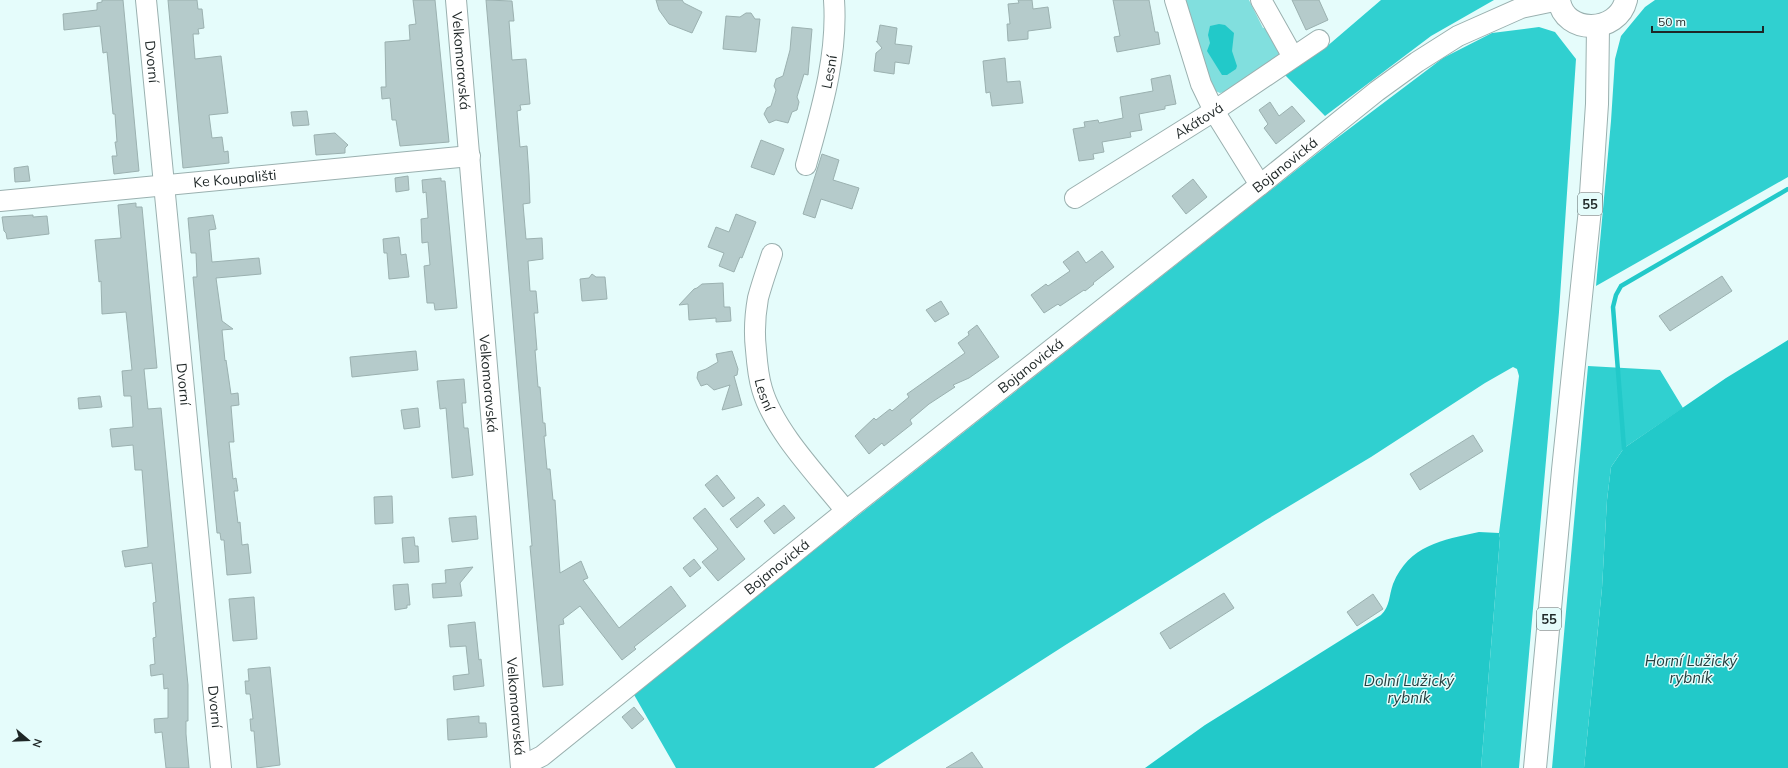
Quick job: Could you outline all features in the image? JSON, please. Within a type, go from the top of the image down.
[{"type":"main road","points":[[1559,0],[1566,14],[1575,22],[1586,26],[1598,26],[1610,22],[1619,14],[1626,0]]},
{"type":"main road","name":"55","points":[[1535,768],[1561,485],[1590,209],[1597,104],[1598,26]]},
{"type":"street","name":"Dvorní","points":[[146,0],[221,768]]},
{"type":"street","name":"Velkomoravská","points":[[456,0],[521,766]]},
{"type":"street","name":"Lesní","points":[[806,165],[825,96],[833,53],[834,0]]},
{"type":"street","points":[[1175,0],[1201,84],[1214,111],[1260,185]]},
{"type":"street","points":[[1261,0],[1293,57]]},
{"type":"street","name":"Bojanovická","points":[[521,766],[542,756],[846,511],[1377,91],[1444,44],[1473,28],[1521,8],[1559,0]]},
{"type":"street","name":"Akátová","points":[[1075,198],[1214,111],[1320,40]]},
{"type":"street","name":"Ke Koupališti","points":[[0,201],[470,156]]},
{"type":"street","name":"Lesní","points":[[772,254],[758,299],[755,320],[757,367],[762,390],[771,411],[789,440],[846,511]]},
{"type":"shaded area","points":[[1180,0],[1249,0],[1263,28],[1267,27],[1282,45],[1280,56],[1229,91],[1220,93],[1213,90]]},
{"type":"shaded area","points":[[1381,0],[1494,0],[1431,36],[1325,116],[1285,75],[1325,48]]},
{"type":"shaded area","points":[[1655,0],[1788,0],[1788,177],[1596,286],[1615,59],[1621,36],[1645,7]]},
{"type":"shaded area","points":[[1539,27],[1555,32],[1576,59],[1559,312],[1519,768],[1481,768],[1500,538],[1499,533],[1519,376],[1517,369],[1513,367],[1485,383],[1371,457],[1266,520],[1067,644],[874,768],[676,768],[633,693],[1333,141],[1443,58],[1492,33]]},
{"type":"shaded area","points":[[1588,366],[1660,370],[1683,408],[1624,448],[1611,467],[1607,500],[1602,588],[1584,768],[1552,768]]},
{"type":"water","points":[[1219,24],[1225,25],[1234,33],[1232,51],[1237,66],[1236,69],[1227,75],[1222,75],[1207,51],[1210,43],[1208,35],[1210,26]]},
{"type":"water","name":"Horní Lužický rybník","points":[[1788,340],[1788,768],[1584,768],[1602,588],[1607,500],[1611,467],[1624,448],[1726,378]]},
{"type":"water","name":"Dolní Lužický rybník","points":[[1479,532],[1499,533],[1500,538],[1481,768],[1145,768],[1205,725],[1381,615],[1386,608],[1393,584],[1400,571],[1417,553],[1428,546],[1452,538]]},
{"type":"building","points":[[102,0],[123,0],[139,171],[114,174],[112,156],[117,156],[115,142],[117,142],[115,114],[113,114],[107,52],[103,53],[100,26],[64,30],[63,14],[97,10],[97,3],[102,2]]},
{"type":"building","points":[[168,0],[197,0],[198,9],[202,9],[204,28],[198,29],[199,34],[193,34],[195,59],[221,56],[228,113],[209,115],[212,138],[222,137],[224,152],[228,151],[229,163],[183,168]]},
{"type":"building","points":[[413,0],[435,0],[449,142],[400,146],[396,120],[392,120],[390,98],[382,99],[381,87],[386,87],[385,42],[410,40],[409,25],[416,24]]},
{"type":"building","points":[[486,0],[512,1],[514,21],[509,21],[512,60],[526,59],[530,104],[520,105],[521,110],[517,111],[520,147],[527,146],[529,175],[530,203],[523,204],[526,239],[542,238],[543,259],[528,261],[530,291],[536,291],[538,313],[534,313],[538,387],[540,387],[543,423],[545,423],[546,436],[544,436],[547,469],[550,469],[553,500],[555,500],[560,573],[581,561],[588,578],[583,580],[619,628],[671,586],[686,606],[634,647],[636,649],[622,660],[580,606],[563,619],[564,624],[559,625],[563,685],[543,687],[530,546],[532,546]]},
{"type":"building","points":[[656,0],[682,0],[684,3],[702,12],[692,33],[669,24],[659,10]]},
{"type":"building","points":[[1018,0],[1032,0],[1033,9],[1048,7],[1051,28],[1028,31],[1028,39],[1008,41],[1007,24],[1010,24],[1008,4],[1019,3]]},
{"type":"building","points":[[1113,0],[1149,0],[1155,32],[1158,32],[1160,44],[1117,52],[1114,37],[1120,36]]},
{"type":"building","points":[[1292,0],[1319,0],[1328,20],[1306,30]]},
{"type":"building","points":[[746,13],[751,13],[755,19],[760,19],[756,52],[723,49],[726,16],[740,17]]},
{"type":"building","points":[[880,25],[897,28],[895,44],[912,46],[909,64],[895,62],[894,74],[874,71],[876,53],[882,48],[876,41],[877,42]]},
{"type":"building","points":[[792,27],[812,29],[808,75],[804,74],[797,97],[799,102],[797,110],[792,112],[788,123],[776,120],[769,123],[764,114],[767,108],[771,106],[776,90],[774,86],[776,79],[783,76],[790,50]]},
{"type":"building","points":[[1005,58],[1007,82],[1020,81],[1023,103],[992,106],[990,92],[986,93],[983,61]]},
{"type":"building","points":[[1170,75],[1176,104],[1165,106],[1165,109],[1139,114],[1142,130],[1130,132],[1131,137],[1102,142],[1104,152],[1093,154],[1094,159],[1079,161],[1073,129],[1085,127],[1084,122],[1098,120],[1099,123],[1123,118],[1120,97],[1153,91],[1151,79]]},
{"type":"building","points":[[1270,102],[1279,116],[1292,106],[1305,121],[1276,144],[1264,128],[1268,124],[1259,110]]},
{"type":"building","points":[[307,111],[309,125],[293,126],[291,112]]},
{"type":"building","points":[[335,133],[348,145],[345,148],[345,153],[316,155],[314,135]]},
{"type":"building","points":[[761,140],[784,149],[774,175],[751,167]]},
{"type":"building","points":[[822,154],[839,160],[833,180],[859,188],[852,209],[821,199],[815,218],[803,214]]},
{"type":"building","points":[[28,166],[30,181],[15,182],[14,168]]},
{"type":"building","points":[[408,176],[409,190],[396,192],[395,178]]},
{"type":"building","points":[[441,178],[441,181],[445,181],[457,308],[435,310],[434,303],[427,303],[424,266],[430,265],[428,242],[422,243],[421,219],[428,218],[426,192],[423,193],[422,180]]},
{"type":"building","points":[[1193,179],[1207,197],[1186,214],[1172,196]]},
{"type":"building","points":[[136,203],[136,207],[142,207],[157,368],[144,369],[148,409],[161,408],[188,685],[188,721],[186,721],[186,734],[189,768],[166,768],[162,732],[155,733],[154,719],[168,718],[168,688],[164,689],[163,674],[151,676],[150,665],[155,664],[153,638],[156,637],[153,603],[156,602],[152,563],[125,567],[122,551],[148,547],[142,470],[135,470],[133,445],[112,447],[110,429],[133,427],[131,396],[124,396],[122,371],[132,370],[126,312],[102,314],[101,281],[99,282],[95,240],[121,238],[118,205]]},
{"type":"building","points":[[736,214],[756,222],[742,258],[740,257],[734,272],[719,266],[724,253],[708,247],[716,227],[729,232]]},
{"type":"building","points":[[33,215],[33,217],[47,216],[49,234],[7,239],[2,217]]},
{"type":"building","points":[[213,215],[216,229],[209,230],[212,262],[259,258],[261,274],[216,278],[222,321],[233,329],[222,330],[225,361],[226,360],[231,394],[238,393],[239,405],[231,406],[234,442],[229,442],[233,479],[236,478],[238,491],[234,491],[238,523],[240,522],[242,545],[248,544],[251,573],[227,575],[224,540],[221,540],[220,533],[217,533],[193,277],[197,277],[196,253],[191,253],[188,218]]},
{"type":"building","points":[[399,237],[401,255],[406,254],[409,277],[389,279],[387,253],[384,253],[383,239]]},
{"type":"building","points":[[1078,251],[1086,263],[1102,251],[1114,267],[1085,291],[1084,290],[1060,306],[1058,304],[1044,313],[1031,295],[1046,284],[1048,286],[1070,271],[1063,262]]},
{"type":"building","points":[[592,274],[596,277],[605,277],[607,299],[582,301],[580,279],[589,278]]},
{"type":"building","points":[[1722,276],[1732,291],[1670,331],[1659,316]]},
{"type":"building","points":[[723,283],[724,307],[730,307],[731,321],[716,322],[716,318],[689,320],[688,304],[679,305],[694,289],[702,284]]},
{"type":"building","points":[[941,301],[949,314],[935,322],[926,310]]},
{"type":"building","points":[[977,325],[999,357],[969,378],[953,385],[955,387],[929,404],[910,420],[912,424],[884,446],[882,443],[869,454],[855,436],[874,418],[876,420],[890,409],[892,411],[909,397],[907,394],[965,353],[958,343],[969,335],[968,332]]},
{"type":"building","points":[[416,351],[418,370],[352,377],[350,357]]},
{"type":"building","points":[[732,351],[738,369],[737,375],[734,376],[742,405],[722,410],[730,385],[714,390],[707,384],[701,386],[697,378],[698,372],[718,362],[716,354]]},
{"type":"building","points":[[464,379],[466,403],[462,403],[464,428],[468,428],[473,475],[452,478],[446,408],[440,409],[437,381]]},
{"type":"building","points":[[100,396],[102,407],[79,409],[78,398]]},
{"type":"building","points":[[418,408],[420,427],[404,429],[401,410]]},
{"type":"building","points":[[1473,435],[1483,451],[1420,490],[1410,474]]},
{"type":"building","points":[[717,475],[735,498],[723,507],[705,485]]},
{"type":"building","points":[[392,496],[393,523],[375,524],[374,497]]},
{"type":"building","points":[[758,497],[765,505],[737,528],[730,519]]},
{"type":"building","points":[[784,505],[795,518],[774,534],[764,521]]},
{"type":"building","points":[[705,508],[745,559],[718,581],[702,562],[718,549],[693,518]]},
{"type":"building","points":[[476,516],[478,539],[452,542],[449,518]]},
{"type":"building","points":[[414,537],[415,546],[418,546],[419,562],[404,563],[402,538]]},
{"type":"building","points":[[694,559],[701,568],[690,577],[683,568]]},
{"type":"building","points":[[473,567],[460,583],[462,596],[433,598],[432,584],[446,583],[445,570]]},
{"type":"building","points":[[408,584],[410,605],[407,605],[407,608],[395,610],[393,585]]},
{"type":"building","points":[[1224,593],[1234,608],[1170,649],[1160,633]]},
{"type":"building","points":[[1373,594],[1383,609],[1357,626],[1347,612]]},
{"type":"building","points":[[254,597],[257,639],[233,641],[229,599]]},
{"type":"building","points":[[475,622],[479,660],[481,659],[484,686],[454,690],[453,676],[469,674],[466,646],[450,647],[448,625]]},
{"type":"building","points":[[270,667],[280,765],[257,768],[254,731],[251,731],[250,719],[253,719],[250,694],[246,694],[245,681],[249,681],[248,669]]},
{"type":"building","points":[[634,707],[644,719],[632,729],[622,717]]},
{"type":"building","points":[[479,716],[479,723],[486,723],[487,737],[448,740],[447,719]]},
{"type":"building","points":[[972,752],[983,768],[946,768],[963,758]]},
{"type":"waterway","points":[[1626,452],[1624,448],[1613,307],[1616,295],[1621,286],[1788,189]]}]
